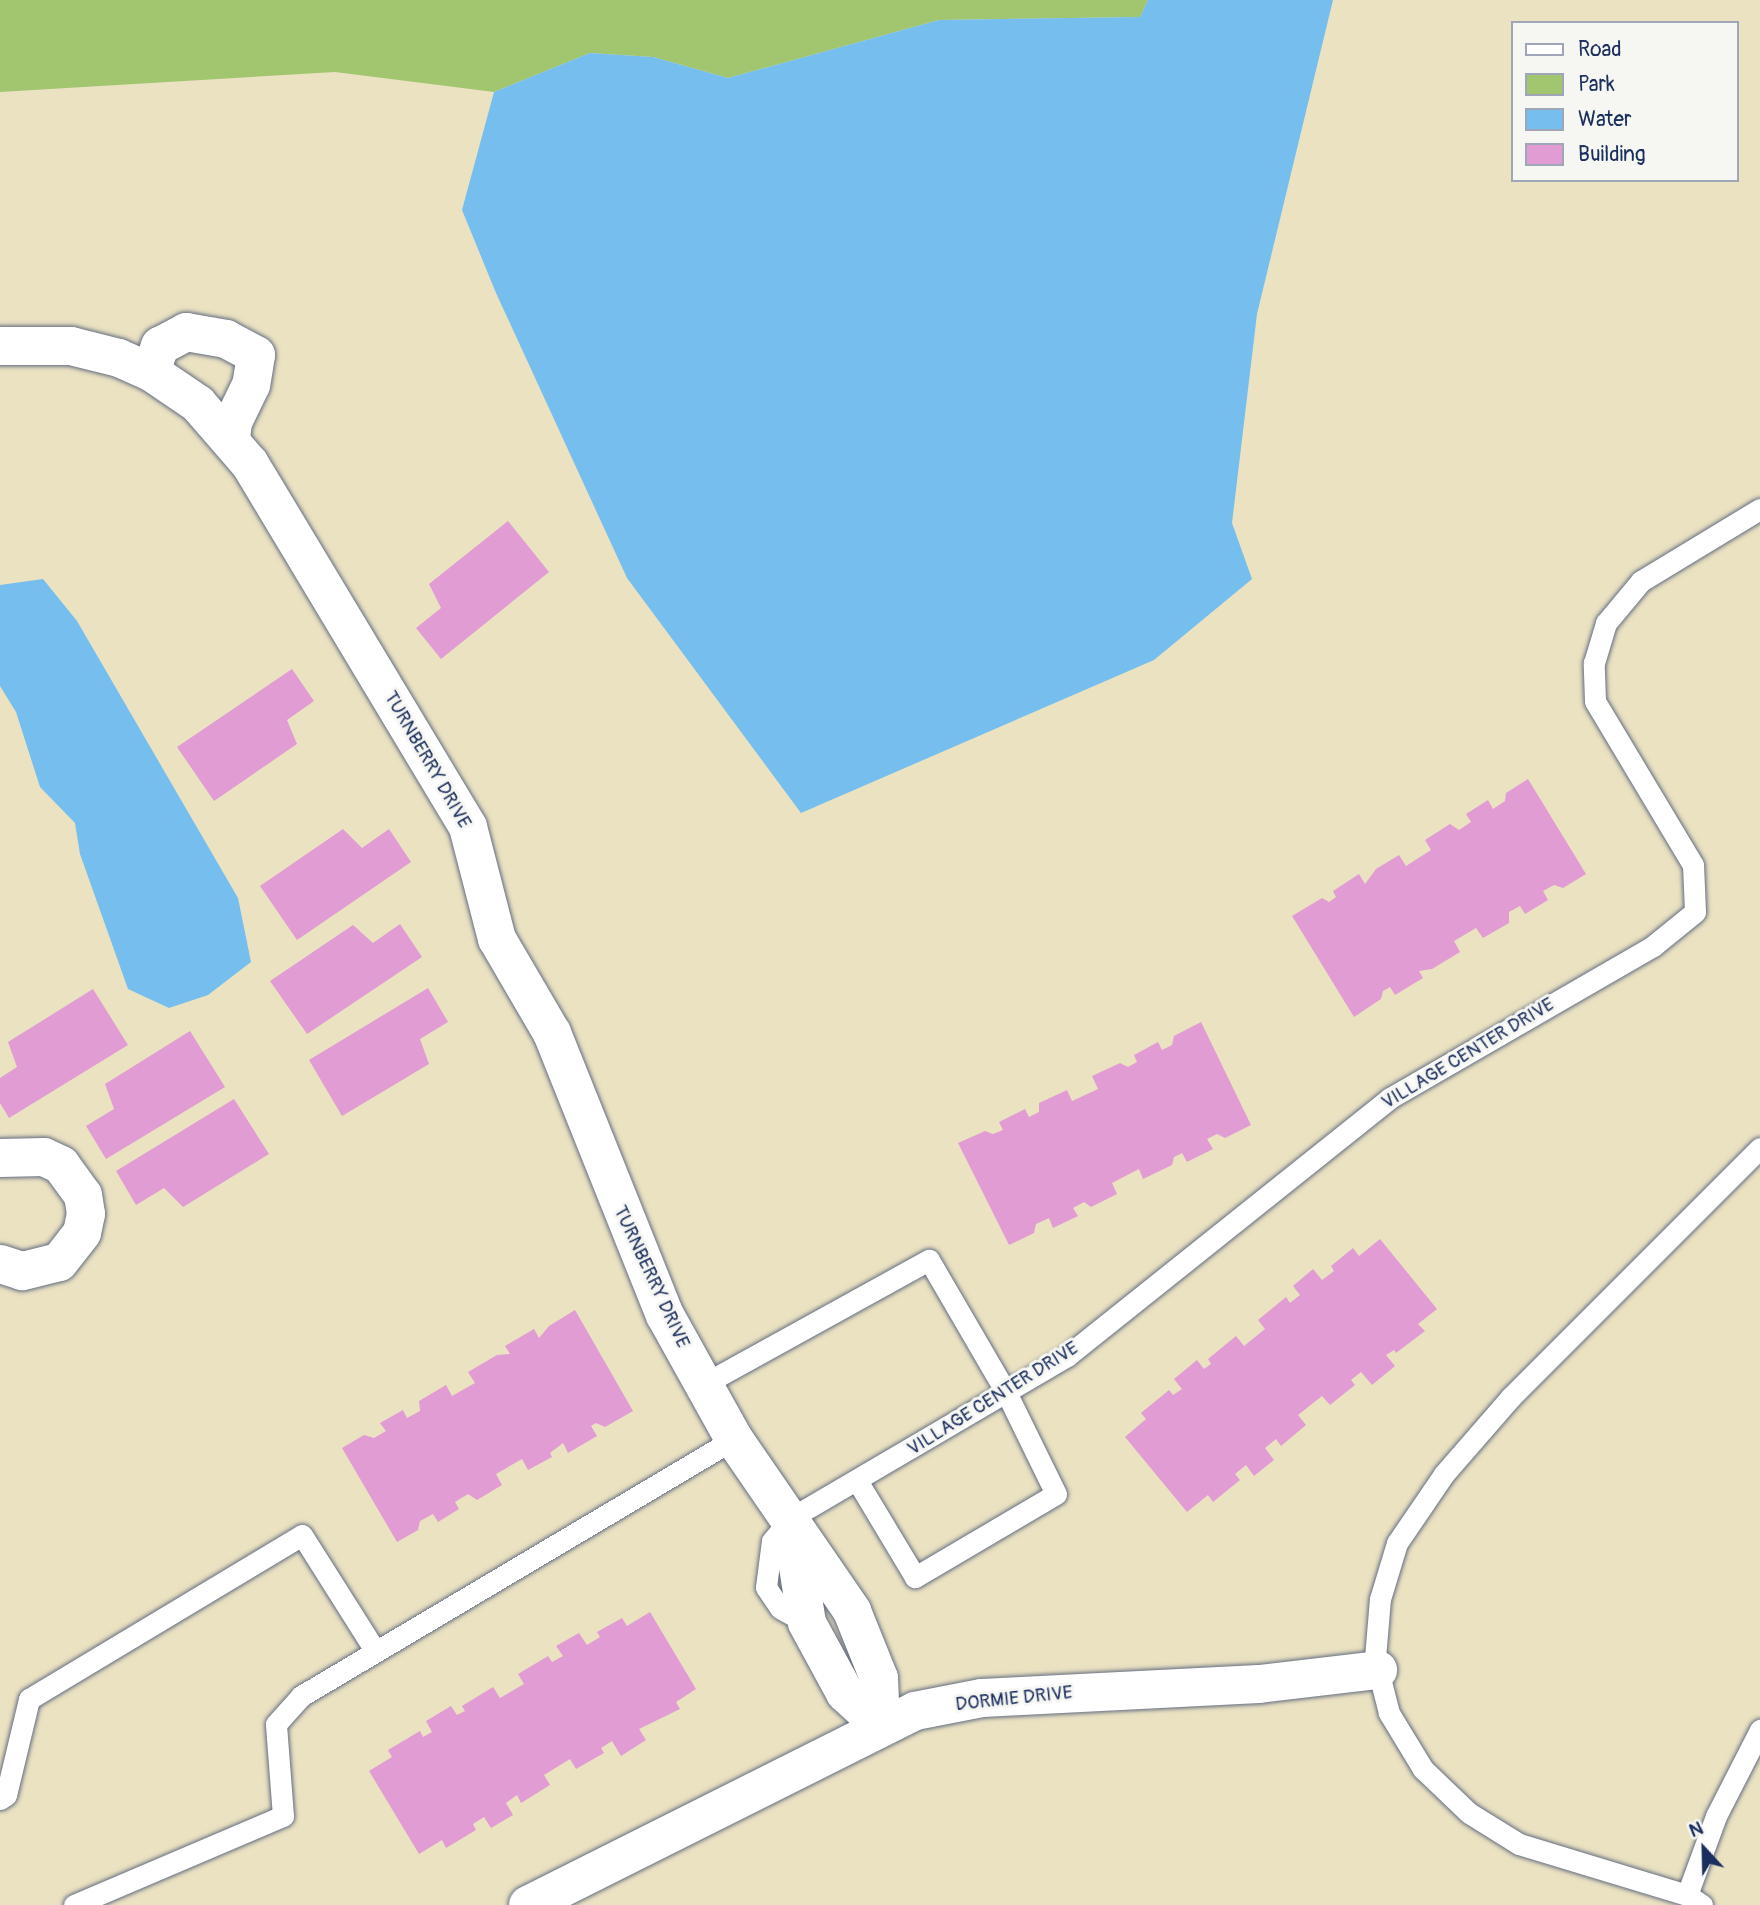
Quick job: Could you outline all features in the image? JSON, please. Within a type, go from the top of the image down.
[{"type":"street","points":[[151,372],[160,346],[186,332],[226,339],[256,355],[251,385],[233,422],[231,438]]},
{"type":"street","name":"TURNBERRY DRIVE","points":[[0,346],[71,346],[119,358],[151,372],[198,404],[231,438],[468,827],[497,939],[552,1033],[660,1303],[734,1439],[792,1518],[852,1611],[879,1678],[881,1726]]},
{"type":"street","points":[[0,1158],[44,1157],[61,1165],[83,1195],[86,1214],[82,1233],[59,1262],[22,1270],[0,1264]]},
{"type":"street","name":"TURNBERRY DRIVE","points":[[792,1518],[807,1623],[845,1693],[881,1726]]},
{"type":"street","name":"DORMIE DRIVE","points":[[528,1905],[915,1711],[982,1698],[1259,1684],[1378,1670]]},
{"type":"lane","name":"VILLAGE CENTER DRIVE","points":[[792,1518],[858,1482],[1067,1356],[1390,1098],[1653,946],[1695,912],[1693,865],[1595,701],[1594,663],[1606,623],[1641,581],[1760,509]]},
{"type":"lane","points":[[1760,1148],[1511,1397],[1444,1474],[1397,1544],[1380,1599],[1378,1670],[1389,1713],[1423,1769],[1469,1812],[1519,1844],[1695,1900],[1716,1816],[1760,1730]]},
{"type":"lane","points":[[704,1384],[929,1260],[1007,1394],[1056,1494],[915,1577],[858,1482]]},
{"type":"lane","points":[[74,1905],[283,1816],[276,1724],[301,1696],[374,1650],[734,1439]]},
{"type":"lane","points":[[0,1799],[5,1795],[29,1699],[302,1535],[374,1650]]},
{"type":"green space","points":[[0,0],[1148,0],[1140,17],[939,20],[728,78],[653,57],[590,53],[494,92],[335,72],[0,92]]},
{"type":"water","points":[[1148,0],[1333,0],[1257,314],[1232,523],[1252,579],[1154,660],[801,813],[627,578],[496,293],[462,210],[494,92],[590,53],[653,57],[728,78],[939,20],[1140,17]]},
{"type":"water","points":[[43,579],[77,621],[238,898],[251,962],[208,995],[169,1008],[128,989],[80,854],[75,823],[40,787],[16,712],[0,686],[0,585]]},
{"type":"building","points":[[508,521],[549,572],[441,659],[416,628],[441,608],[429,584]]},
{"type":"building","points":[[292,669],[314,701],[287,720],[297,744],[214,801],[177,747]]},
{"type":"building","points":[[1528,779],[1586,874],[1563,888],[1554,885],[1543,891],[1548,900],[1525,914],[1520,906],[1509,912],[1509,923],[1483,938],[1476,928],[1454,941],[1460,952],[1432,969],[1419,971],[1423,978],[1395,995],[1390,987],[1383,991],[1381,999],[1354,1017],[1292,916],[1322,898],[1329,902],[1336,897],[1333,891],[1359,874],[1365,884],[1376,869],[1399,855],[1406,866],[1431,850],[1425,840],[1450,824],[1459,830],[1471,822],[1466,814],[1488,800],[1493,809],[1505,801],[1506,793]]},
{"type":"building","points":[[343,829],[362,848],[389,829],[411,862],[297,940],[260,886]]},
{"type":"building","points":[[400,924],[422,957],[307,1034],[270,981],[353,925],[373,943]]},
{"type":"building","points":[[428,988],[448,1022],[420,1039],[429,1064],[342,1116],[309,1060]]},
{"type":"building","points":[[93,989],[128,1045],[9,1118],[0,1103],[0,1078],[17,1067],[8,1042]]},
{"type":"building","points":[[1201,1022],[1251,1125],[1225,1138],[1217,1134],[1207,1139],[1213,1149],[1187,1162],[1182,1153],[1174,1157],[1172,1165],[1143,1179],[1139,1169],[1112,1183],[1117,1194],[1091,1207],[1084,1202],[1073,1208],[1078,1216],[1053,1228],[1049,1218],[1036,1224],[1034,1233],[1009,1245],[958,1143],[985,1131],[993,1134],[1003,1130],[999,1122],[1025,1109],[1029,1117],[1039,1112],[1039,1103],[1067,1090],[1072,1101],[1098,1089],[1092,1076],[1120,1063],[1128,1067],[1137,1062],[1134,1055],[1158,1042],[1162,1050],[1172,1045],[1174,1036]]},
{"type":"building","points":[[190,1031],[225,1087],[106,1159],[86,1126],[114,1109],[105,1084]]},
{"type":"building","points":[[234,1099],[269,1154],[183,1207],[164,1188],[136,1205],[116,1171]]},
{"type":"building","points":[[1380,1239],[1437,1309],[1418,1324],[1425,1331],[1396,1353],[1394,1350],[1386,1355],[1395,1366],[1372,1385],[1361,1372],[1351,1380],[1355,1385],[1330,1405],[1322,1396],[1298,1415],[1306,1425],[1281,1446],[1276,1439],[1265,1448],[1274,1460],[1254,1476],[1246,1465],[1235,1474],[1240,1480],[1213,1502],[1208,1495],[1187,1512],[1125,1437],[1146,1419],[1141,1413],[1169,1390],[1173,1395],[1182,1389],[1174,1379],[1197,1360],[1204,1369],[1211,1364],[1208,1359],[1236,1336],[1244,1346],[1265,1329],[1258,1320],[1286,1297],[1290,1303],[1300,1295],[1293,1286],[1313,1269],[1322,1280],[1334,1271],[1331,1266],[1353,1248],[1359,1256]]},
{"type":"building","points":[[575,1310],[633,1411],[605,1427],[596,1423],[591,1426],[597,1436],[568,1453],[563,1443],[550,1453],[552,1457],[528,1470],[522,1459],[496,1474],[502,1485],[477,1500],[468,1494],[455,1502],[459,1509],[438,1522],[433,1514],[420,1521],[418,1530],[397,1542],[342,1448],[364,1435],[374,1438],[386,1431],[380,1423],[403,1410],[407,1418],[420,1411],[419,1401],[446,1385],[452,1396],[475,1383],[468,1372],[497,1355],[510,1354],[505,1346],[534,1329],[539,1338],[549,1326]]},
{"type":"building","points":[[650,1612],[696,1689],[676,1702],[680,1709],[639,1729],[646,1740],[621,1756],[612,1741],[601,1748],[604,1753],[576,1769],[570,1759],[544,1775],[550,1785],[521,1803],[517,1795],[506,1803],[513,1815],[491,1828],[484,1817],[473,1824],[476,1830],[446,1848],[442,1840],[419,1854],[369,1771],[392,1757],[388,1750],[420,1731],[423,1737],[432,1732],[426,1721],[451,1706],[457,1715],[465,1711],[462,1706],[493,1687],[500,1698],[524,1684],[518,1674],[548,1656],[552,1662],[563,1656],[556,1646],[579,1633],[587,1645],[600,1637],[597,1632],[622,1618],[627,1626]]}]
